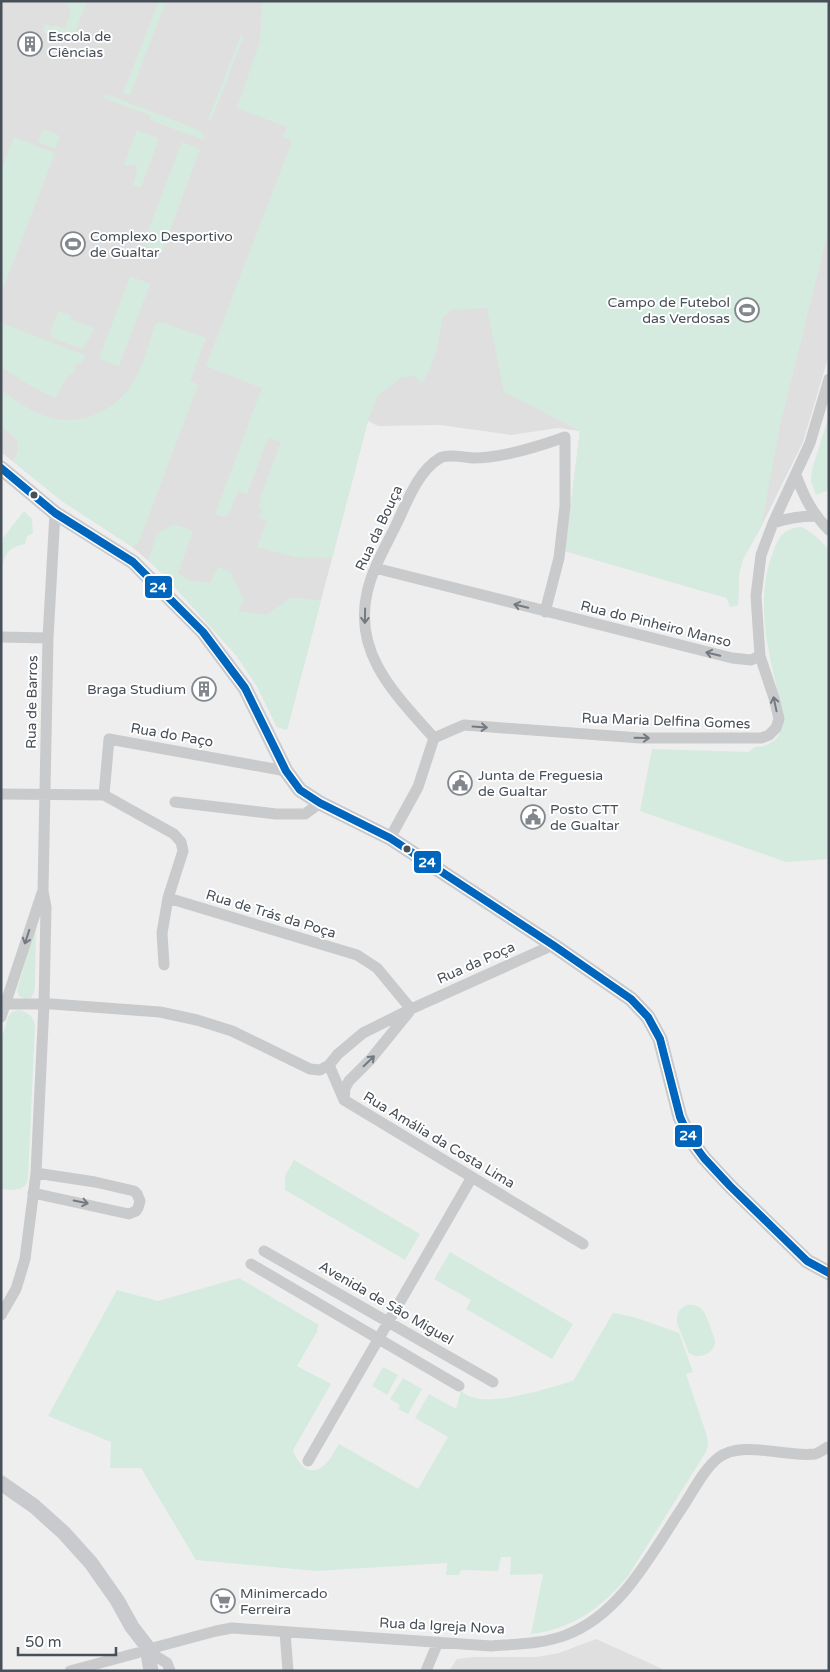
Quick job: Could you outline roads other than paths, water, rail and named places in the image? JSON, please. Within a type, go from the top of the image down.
[{"type":"street","name":"Rua Maria Delfina Gomes","points":[[434,738],[464,725],[640,738],[761,738],[769,735],[776,728],[779,719],[760,656],[756,596],[761,555],[810,443],[829,379]]},
{"type":"street","name":"Rua da Bouça","points":[[434,738],[396,695],[376,665],[366,639],[365,618],[367,594],[375,568],[410,496],[425,470],[439,458],[445,455],[477,458],[499,455],[566,437],[566,506],[559,558],[545,612]]},
{"type":"street","points":[[1,468],[55,513],[133,562],[203,632],[245,688],[286,771],[300,790],[320,803],[390,838],[553,944],[631,999],[648,1017],[660,1039],[680,1117],[690,1139],[704,1158],[785,1241],[806,1261],[828,1275]]},
{"type":"street","points":[[796,475],[802,493],[815,516],[829,530]]},
{"type":"street","name":"Rua de Barros","points":[[43,891],[48,638],[55,513]]},
{"type":"street","points":[[774,523],[787,518],[815,516]]},
{"type":"street","name":"Rua do Pinheiro Manso","points":[[375,568],[732,658],[751,660],[760,656]]},
{"type":"street","points":[[1,637],[48,638]]},
{"type":"street","points":[[390,838],[418,787],[434,738]]},
{"type":"street","name":"Rua do Paço","points":[[104,795],[109,739],[286,771]]},
{"type":"street","points":[[1,794],[104,795],[174,834],[181,842],[183,851],[168,898],[162,933],[164,965]]},
{"type":"street","points":[[175,802],[286,814],[306,814],[320,803]]},
{"type":"street","points":[[1,1017],[43,891]]},
{"type":"street","points":[[1,1315],[16,1290],[25,1259],[36,1169],[44,1004],[46,907],[43,891]]},
{"type":"street","name":"Rua de Trás da Poça","points":[[168,898],[357,955],[377,968],[411,1009]]},
{"type":"street","name":"Rua da Poça","points":[[329,1065],[338,1054],[363,1033],[553,944]]},
{"type":"street","points":[[6,1004],[44,1004],[160,1012],[197,1020],[232,1031],[310,1069],[320,1070],[329,1065]]},
{"type":"street","name":"Rua da Poça","points":[[344,1100],[345,1088],[349,1081],[370,1060],[411,1009]]},
{"type":"street","name":"Rua Amália da Costa Lima","points":[[329,1065],[344,1100],[583,1244]]},
{"type":"street","points":[[33,1194],[129,1214],[136,1211],[139,1205],[139,1197],[134,1191],[36,1169]]},
{"type":"street","points":[[308,1461],[472,1176]]},
{"type":"street","name":"Avenida de São Miguel","points":[[264,1251],[493,1382]]},
{"type":"street","points":[[251,1264],[459,1386]]},
{"type":"street","name":"Rua da Igreja Nova","points":[[70,1671],[224,1629],[240,1628],[320,1633],[491,1646],[531,1643],[567,1635],[600,1614],[618,1599],[645,1565],[705,1473],[718,1458],[730,1452],[744,1450],[816,1454],[828,1447]]},
{"type":"street","points":[[1,1483],[34,1506],[64,1533],[91,1563],[132,1627],[144,1651],[150,1671]]},
{"type":"street","points":[[285,1632],[288,1671]]},
{"type":"street","points":[[426,1671],[438,1642]]},
{"type":"street","points":[[144,1651],[167,1663],[170,1671]]},
{"type":"place","name":"Escola de Ciências","points":[[30,44]]},
{"type":"place","name":"Complexo Desportivo de Gualtar","points":[[73,244]]},
{"type":"place","name":"Campo de Futebol das Verdosas","points":[[747,310]]},
{"type":"place","name":"Braga Studium","points":[[204,689]]},
{"type":"place","name":"Junta de Freguesia de Gualtar","points":[[460,783]]},
{"type":"place","name":"Posto CTT de Gualtar","points":[[533,817]]},
{"type":"place","name":"Minimercado Ferreira","points":[[223,1601]]}]
